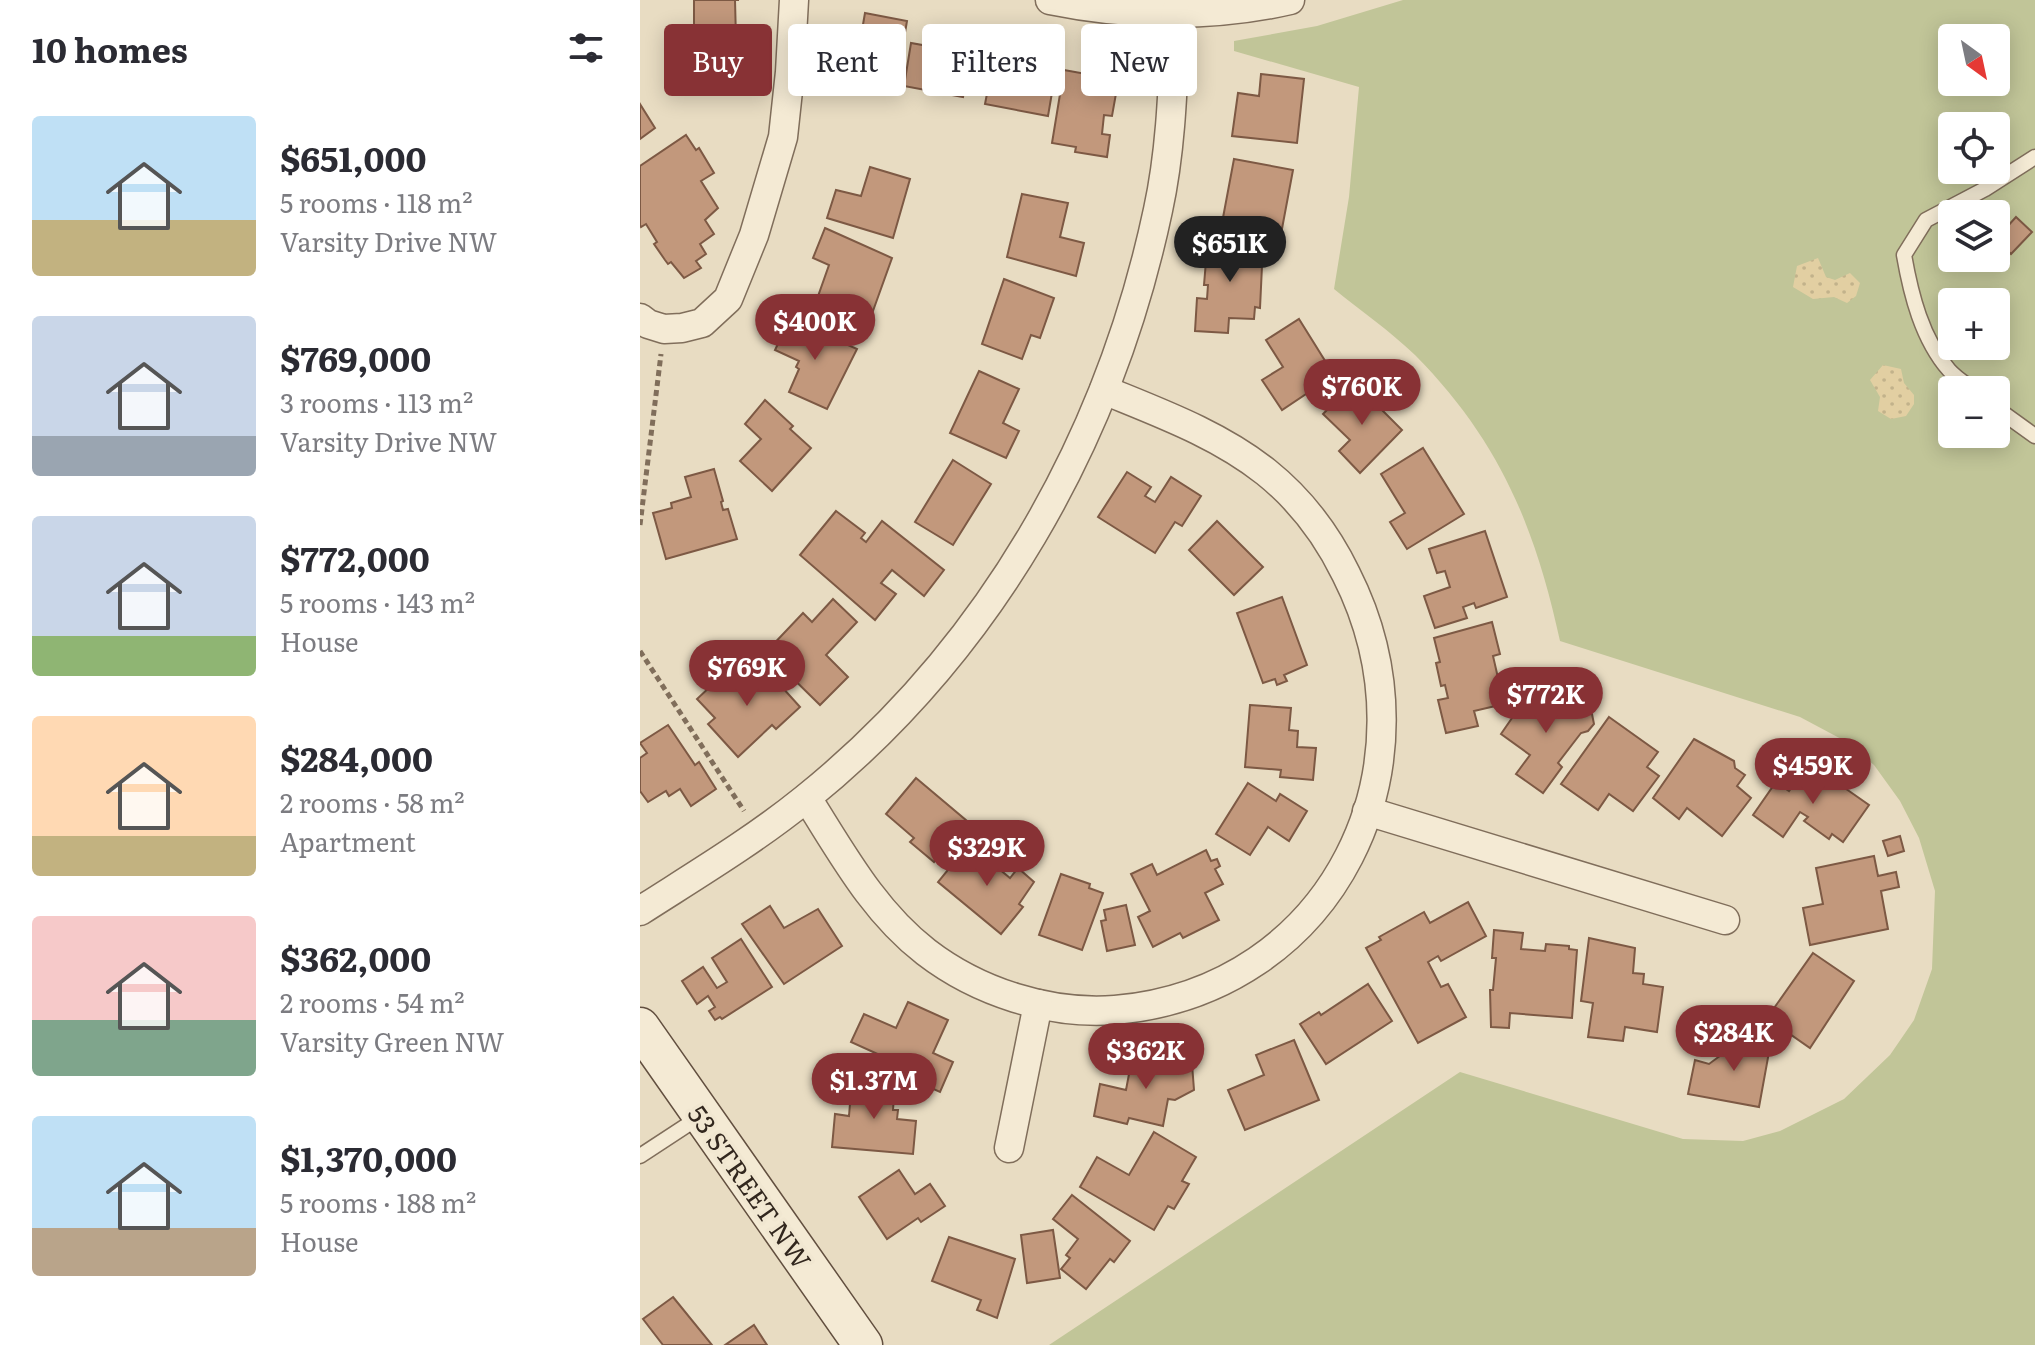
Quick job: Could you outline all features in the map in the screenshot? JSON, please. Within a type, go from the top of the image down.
[{"type":"street","points":[[652,324],[702,323],[728,299],[737,281],[783,137],[794,0]]},
{"type":"street","points":[[1050,0],[1127,11],[1176,12],[1207,12],[1290,0]]},
{"type":"street","points":[[640,911],[760,834],[807,798],[877,734],[979,619],[1062,485],[1121,346],[1159,208],[1173,87],[1176,12]]},
{"type":"street","points":[[807,798],[882,912],[904,934],[961,976],[1001,994],[1038,1004],[1100,1011],[1139,1008],[1166,1003],[1207,988],[1243,971],[1272,951],[1304,922],[1324,897],[1346,862],[1367,811],[1382,737],[1381,687],[1373,640],[1358,598],[1334,550],[1302,504],[1267,472],[1195,427],[1104,390]]},
{"type":"street","points":[[1367,811],[1725,920]]},
{"type":"street","points":[[1009,1148],[1038,1004]]},
{"type":"street","name":"53 STREET NW","points":[[640,1027],[863,1345]]},
{"type":"lane","points":[[1956,376],[1949,370],[1926,333],[1911,293],[1904,255],[1926,220],[1985,189],[2035,157]]},
{"type":"lane","points":[[2010,418],[2035,436]]},
{"type":"lane","points":[[640,1156],[702,1116]]},
{"type":"path","points":[[640,525],[652,324]]},
{"type":"path","points":[[640,651],[760,834]]},
{"type":"green space","points":[[1403,0],[2035,0],[2035,1345],[1049,1345],[1460,1072],[1683,1139],[1743,1141],[1780,1131],[1844,1099],[1890,1055],[1914,1020],[1932,969],[1935,891],[1919,838],[1900,801],[1874,765],[1845,741],[1800,717],[1560,641],[1539,560],[1525,522],[1510,487],[1470,419],[1415,355],[1334,289],[1349,197],[1359,87],[1234,51],[1234,41],[1317,26]]},
{"type":"sand","points":[[1818,258],[1826,277],[1835,280],[1850,273],[1860,283],[1856,296],[1847,303],[1834,297],[1813,299],[1793,287],[1797,266]]},
{"type":"sand","points":[[1883,365],[1901,369],[1904,383],[1914,395],[1914,404],[1906,416],[1891,419],[1878,411],[1880,397],[1870,380]]},
{"type":"building","points":[[694,0],[735,0],[736,24],[694,24]]},
{"type":"building","points":[[865,13],[907,21],[906,27],[906,24],[863,24]]},
{"type":"building","points":[[911,43],[922,45],[922,89],[906,86]]},
{"type":"building","points":[[1065,70],[1081,73],[1081,96],[1116,96],[1112,116],[1104,115],[1102,134],[1110,135],[1107,157],[1075,152],[1076,147],[1052,143],[1060,96],[1065,96]]},
{"type":"building","points":[[1261,74],[1304,79],[1297,143],[1232,136],[1238,93],[1259,96]]},
{"type":"building","points":[[987,96],[1051,96],[1048,116],[985,104]]},
{"type":"building","points":[[640,104],[655,128],[640,139]]},
{"type":"building","points":[[686,135],[696,150],[699,148],[714,173],[701,181],[718,208],[705,220],[714,234],[700,244],[706,254],[696,261],[701,268],[684,278],[671,262],[668,264],[665,260],[646,224],[640,225],[640,166]]},
{"type":"building","points":[[1234,159],[1293,170],[1281,234],[1222,223]]},
{"type":"building","points":[[870,167],[910,179],[893,238],[827,218],[836,190],[861,196]]},
{"type":"building","points":[[1022,194],[1068,203],[1060,237],[1084,243],[1076,276],[1007,257]]},
{"type":"building","points":[[2016,217],[2032,232],[2011,254],[2010,253],[2010,224]]},
{"type":"building","points":[[825,228],[892,258],[869,322],[816,302],[829,265],[813,258]]},
{"type":"building","points":[[1211,236],[1259,240],[1258,266],[1262,266],[1260,308],[1255,307],[1254,319],[1229,318],[1228,333],[1195,331],[1197,298],[1207,299],[1208,285],[1204,285],[1206,261],[1210,261]]},
{"type":"building","points":[[1004,279],[1054,298],[1040,338],[1031,335],[1022,359],[982,344]]},
{"type":"building","points":[[790,319],[857,349],[827,409],[789,392],[799,369],[796,367],[799,361],[775,350]]},
{"type":"building","points":[[1299,319],[1332,372],[1306,388],[1309,392],[1282,410],[1262,380],[1283,367],[1266,340]]},
{"type":"building","points":[[979,371],[1019,389],[1003,423],[1019,431],[1006,458],[950,433]]},
{"type":"building","points":[[1357,385],[1402,430],[1360,473],[1339,451],[1350,440],[1323,414],[1346,391],[1349,394]]},
{"type":"building","points":[[765,400],[811,448],[772,491],[740,461],[761,439],[745,424]]},
{"type":"building","points":[[1423,448],[1464,514],[1407,549],[1390,522],[1405,513],[1381,474]]},
{"type":"building","points":[[953,460],[991,484],[953,545],[915,522]]},
{"type":"building","points":[[714,469],[723,510],[728,509],[737,539],[666,559],[653,513],[672,508],[671,503],[691,497],[685,477]]},
{"type":"building","points":[[1127,472],[1151,487],[1145,496],[1155,502],[1171,477],[1201,496],[1182,526],[1175,522],[1155,553],[1098,517]]},
{"type":"building","points":[[836,511],[865,533],[861,538],[866,542],[882,521],[944,570],[924,596],[892,570],[881,583],[896,594],[875,620],[800,555]]},
{"type":"building","points":[[1217,521],[1263,567],[1234,595],[1189,550]]},
{"type":"building","points":[[1485,531],[1507,597],[1476,608],[1474,603],[1463,607],[1467,618],[1435,628],[1424,596],[1450,587],[1445,571],[1437,573],[1429,549]]},
{"type":"building","points":[[1282,597],[1307,665],[1284,675],[1287,681],[1277,685],[1275,679],[1263,683],[1237,613]]},
{"type":"building","points":[[833,599],[857,622],[826,655],[848,677],[820,705],[766,652],[803,613],[812,622]]},
{"type":"building","points":[[1492,622],[1500,654],[1493,656],[1504,704],[1474,711],[1478,726],[1446,733],[1438,700],[1448,698],[1445,685],[1441,686],[1436,663],[1440,662],[1434,638]]},
{"type":"building","points":[[763,666],[800,707],[776,729],[772,725],[738,757],[708,724],[715,718],[697,699],[729,669],[743,685]]},
{"type":"building","points":[[1557,689],[1576,710],[1583,708],[1592,714],[1594,724],[1581,733],[1558,763],[1562,767],[1543,793],[1516,774],[1530,755],[1501,734],[1530,692],[1541,702],[1546,690]]},
{"type":"building","points":[[1250,705],[1291,708],[1289,730],[1298,731],[1297,747],[1316,748],[1313,780],[1280,777],[1281,770],[1245,767]]},
{"type":"building","points":[[1609,717],[1658,752],[1647,767],[1659,776],[1633,811],[1609,794],[1598,810],[1561,784]]},
{"type":"building","points":[[668,725],[695,765],[699,762],[716,789],[691,806],[680,789],[669,796],[666,791],[648,802],[640,791],[640,758],[647,753],[640,743]]},
{"type":"building","points":[[1694,739],[1734,761],[1735,768],[1745,775],[1737,786],[1751,798],[1722,836],[1687,808],[1679,819],[1653,798]]},
{"type":"building","points":[[1809,763],[1869,805],[1843,842],[1832,834],[1829,839],[1804,821],[1808,817],[1800,812],[1783,837],[1753,815],[1776,782],[1789,791]]},
{"type":"building","points":[[916,778],[967,821],[934,862],[910,842],[914,838],[886,814]]},
{"type":"building","points":[[1248,783],[1276,801],[1280,794],[1307,811],[1289,841],[1268,827],[1250,855],[1216,834]]},
{"type":"building","points":[[1900,836],[1904,851],[1888,856],[1883,841]]},
{"type":"building","points":[[969,844],[1010,878],[1018,868],[1034,882],[1019,904],[1023,907],[1001,934],[938,882]]},
{"type":"building","points":[[1206,850],[1211,861],[1217,859],[1220,866],[1215,869],[1223,884],[1205,893],[1219,920],[1183,938],[1180,933],[1153,947],[1138,917],[1150,911],[1131,874],[1152,864],[1157,875]]},
{"type":"building","points":[[1874,856],[1878,876],[1896,872],[1899,887],[1881,891],[1888,929],[1810,945],[1803,908],[1823,904],[1816,868]]},
{"type":"building","points":[[1061,874],[1090,884],[1089,888],[1103,893],[1082,950],[1039,935]]},
{"type":"building","points":[[1468,902],[1486,936],[1441,961],[1438,956],[1428,962],[1441,987],[1448,984],[1466,1017],[1418,1043],[1366,948],[1381,940],[1379,937],[1424,912],[1430,923]]},
{"type":"building","points":[[1126,905],[1135,945],[1107,951],[1101,921],[1106,920],[1104,910]]},
{"type":"building","points":[[770,906],[784,928],[818,909],[842,946],[784,984],[742,924]]},
{"type":"building","points":[[1494,930],[1523,933],[1521,949],[1545,951],[1546,944],[1569,946],[1569,949],[1577,950],[1572,1018],[1510,1013],[1509,1028],[1491,1027],[1490,990],[1493,990],[1496,958],[1492,958]]},
{"type":"building","points":[[1589,938],[1635,948],[1633,973],[1644,974],[1643,984],[1663,987],[1657,1032],[1625,1027],[1623,1041],[1588,1037],[1593,1003],[1581,1001]]},
{"type":"building","points":[[741,939],[772,987],[722,1019],[715,1020],[709,1011],[715,1007],[708,996],[697,1004],[682,981],[703,967],[717,988],[727,982],[712,958]]},
{"type":"building","points":[[1813,953],[1854,981],[1810,1048],[1767,1018]]},
{"type":"building","points":[[1368,984],[1392,1021],[1326,1064],[1300,1024],[1319,1012],[1321,1015]]},
{"type":"building","points":[[908,1002],[948,1020],[933,1053],[953,1062],[940,1092],[909,1078],[913,1070],[851,1042],[864,1014],[896,1028]]},
{"type":"building","points":[[1735,1034],[1771,1041],[1759,1107],[1688,1094],[1695,1060],[1709,1064],[1732,1047]]},
{"type":"building","points":[[1294,1040],[1319,1100],[1245,1130],[1228,1090],[1264,1075],[1256,1055]]},
{"type":"building","points":[[1133,1053],[1192,1064],[1194,1090],[1175,1100],[1168,1099],[1163,1126],[1129,1118],[1127,1124],[1094,1116],[1100,1084],[1126,1090]]},
{"type":"building","points":[[852,1079],[895,1082],[893,1110],[898,1110],[897,1119],[916,1121],[913,1154],[832,1147],[835,1114],[849,1116]]},
{"type":"building","points":[[1154,1132],[1196,1157],[1182,1181],[1189,1184],[1174,1209],[1168,1206],[1154,1230],[1080,1187],[1097,1157],[1129,1175]]},
{"type":"building","points":[[899,1170],[915,1194],[930,1184],[945,1206],[921,1222],[918,1218],[887,1239],[859,1197]]},
{"type":"building","points":[[1072,1195],[1130,1241],[1114,1262],[1110,1259],[1086,1289],[1061,1269],[1070,1258],[1066,1255],[1078,1239],[1053,1219]]},
{"type":"building","points":[[1053,1230],[1060,1278],[1027,1283],[1021,1235]]},
{"type":"building","points":[[949,1237],[1015,1259],[997,1318],[977,1310],[981,1300],[932,1281]]},
{"type":"building","points":[[673,1297],[712,1345],[663,1345],[643,1319]]},
{"type":"building","points":[[754,1325],[767,1345],[725,1345]]}]
